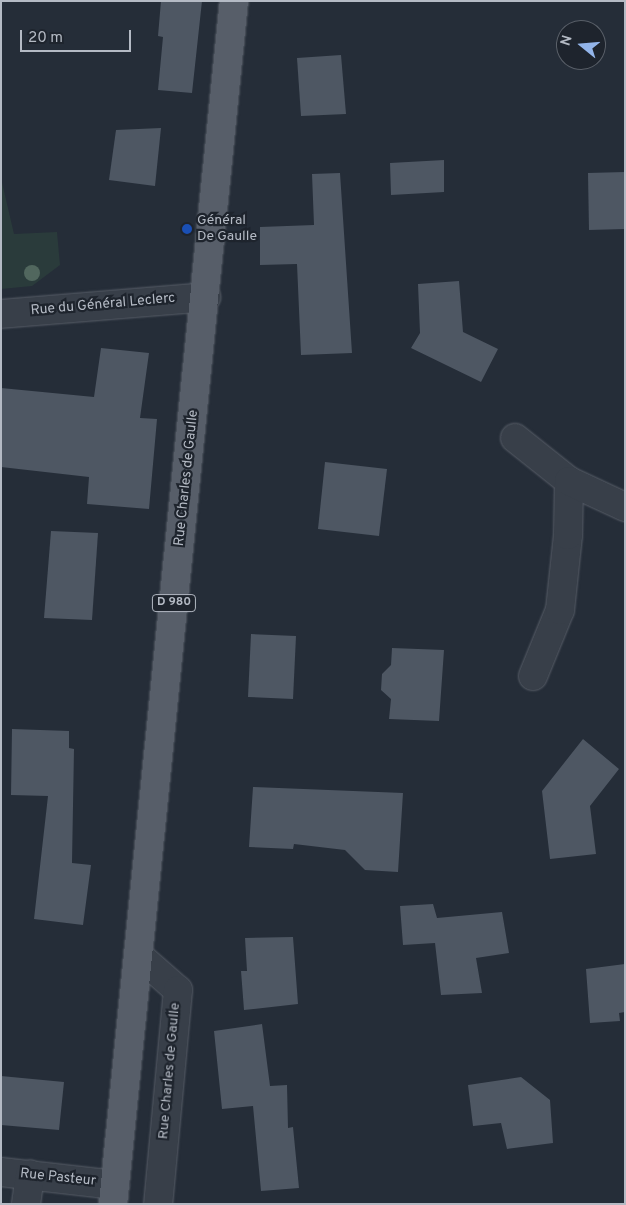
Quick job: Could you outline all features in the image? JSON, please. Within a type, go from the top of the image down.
[{"type":"main road","name":"Rue Charles de Gaulle","points":[[114,1194],[206,297],[234,1]]},
{"type":"street","name":"Rue du Général Leclerc","points":[[1,314],[206,297]]},
{"type":"street","points":[[515,438],[569,481],[625,507]]},
{"type":"street","points":[[533,676],[560,610],[568,535],[569,481]]},
{"type":"street","name":"Rue Charles de Gaulle","points":[[138,955],[178,990],[158,1204]]},
{"type":"street","name":"Rue Pasteur","points":[[1,1172],[30,1174],[114,1194]]},
{"type":"street","points":[[26,1204],[30,1174]]},
{"type":"shaded area","points":[[1,178],[14,234],[57,232],[60,265],[32,286],[1,289]]},
{"type":"building","points":[[161,1],[202,1],[192,93],[158,90],[163,37],[158,36]]},
{"type":"building","points":[[341,55],[346,114],[301,116],[297,58]]},
{"type":"building","points":[[161,128],[155,186],[109,180],[116,130]]},
{"type":"building","points":[[444,160],[444,192],[391,195],[390,163]]},
{"type":"building","points":[[625,172],[625,229],[589,230],[588,173]]},
{"type":"building","points":[[340,173],[352,353],[301,355],[297,264],[260,265],[260,227],[314,225],[312,174]]},
{"type":"building","points":[[459,281],[463,332],[498,349],[481,382],[411,348],[420,333],[418,284]]},
{"type":"building","points":[[101,348],[149,353],[140,418],[157,419],[149,509],[87,504],[89,477],[1,467],[1,388],[94,397]]},
{"type":"building","points":[[325,462],[387,469],[379,536],[318,529]]},
{"type":"building","points":[[51,531],[98,533],[92,620],[44,618]]},
{"type":"building","points":[[251,634],[296,636],[293,699],[248,697]]},
{"type":"building","points":[[392,648],[444,650],[439,721],[389,719],[391,699],[381,690],[382,674],[391,665]]},
{"type":"building","points":[[12,729],[69,731],[69,748],[74,749],[72,863],[91,865],[83,925],[34,919],[48,796],[11,795]]},
{"type":"building","points":[[583,739],[619,769],[590,806],[596,854],[550,859],[542,791]]},
{"type":"building","points":[[253,787],[403,793],[398,872],[365,870],[345,850],[294,844],[293,849],[249,847]]},
{"type":"building","points":[[433,904],[437,918],[502,912],[509,953],[476,958],[482,993],[441,995],[435,943],[403,945],[400,906]]},
{"type":"building","points":[[293,937],[298,1004],[244,1010],[241,971],[247,971],[245,938]]},
{"type":"building","points":[[625,964],[625,1012],[619,1013],[620,1021],[590,1023],[586,969]]},
{"type":"building","points":[[262,1024],[270,1086],[287,1085],[288,1128],[293,1127],[299,1188],[261,1191],[253,1106],[222,1109],[214,1031]]},
{"type":"building","points":[[1,1076],[64,1082],[59,1130],[1,1125]]},
{"type":"building","points":[[521,1077],[550,1100],[553,1143],[507,1149],[501,1123],[473,1126],[468,1085]]},
{"type":"place","name":"Général De Gaulle","points":[[187,229]]}]
